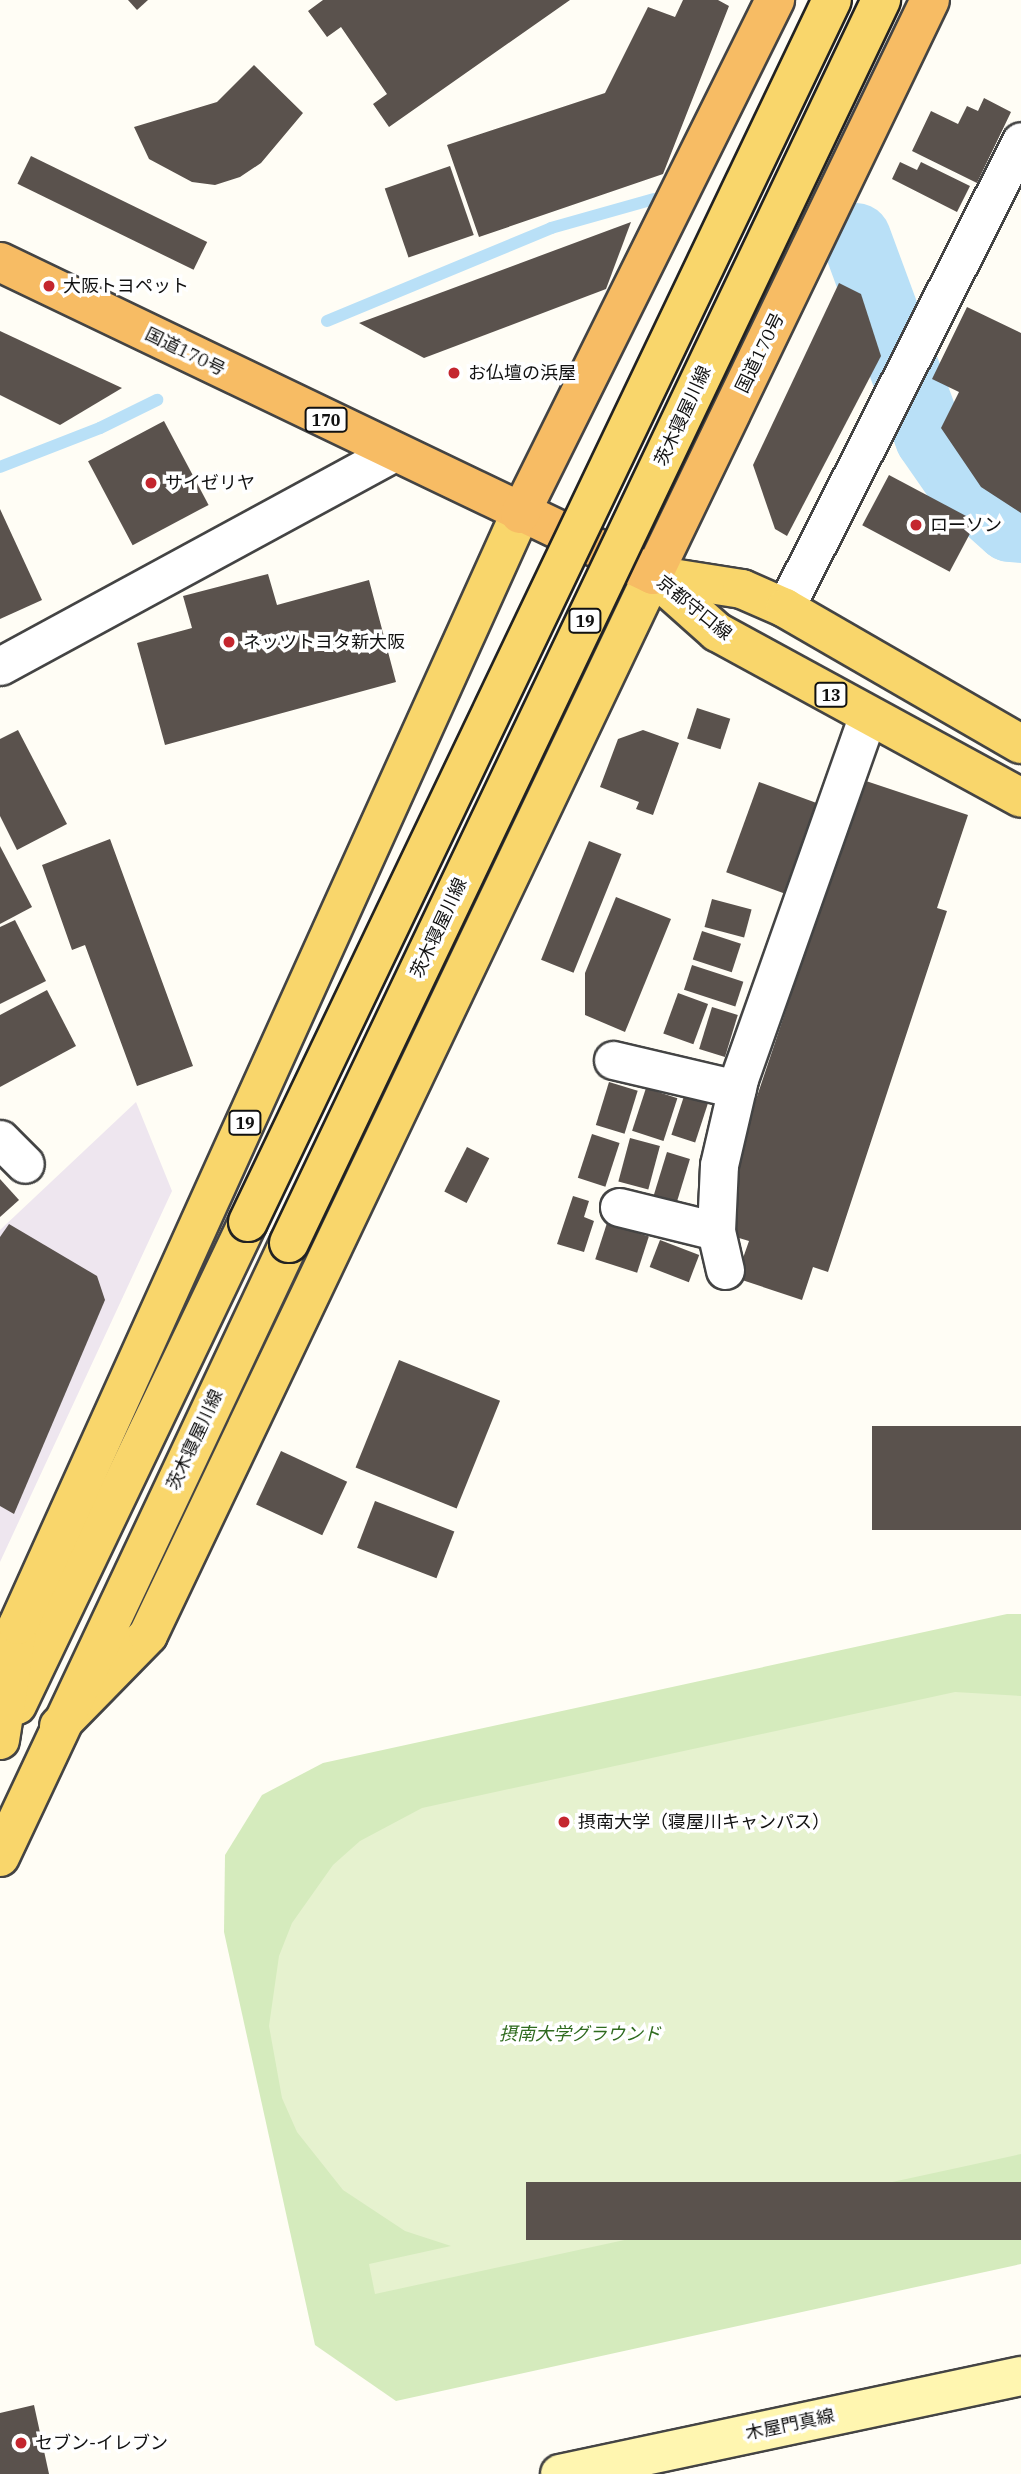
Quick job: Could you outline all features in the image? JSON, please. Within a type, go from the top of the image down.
[{"type":"highway","points":[[520,514],[775,0]]},
{"type":"highway","name":"国道170号","points":[[0,262],[520,514],[653,575],[930,0]]},
{"type":"main road","name":"19","points":[[0,1741],[832,0]]},
{"type":"main road","name":"茨木寝屋川線","points":[[0,1857],[59,1726],[881,0]]},
{"type":"main road","name":"19","points":[[0,1741],[18,1625],[520,514]]},
{"type":"main road","name":"19","points":[[59,1726],[148,1635],[653,575]]},
{"type":"main road","name":"京都守口線","points":[[653,575],[742,589],[785,608],[1021,744]]},
{"type":"main road","name":"京都守口線","points":[[653,575],[717,632],[1021,798]]},
{"type":"main road","name":"木屋門真線","points":[[560,2474],[1021,2376]]},
{"type":"street","points":[[785,608],[1021,141]]},
{"type":"street","points":[[0,666],[393,453]]},
{"type":"street","points":[[724,1270],[716,1231],[719,1165],[737,1089],[868,715]]},
{"type":"street","points":[[613,1060],[737,1089]]},
{"type":"street","points":[[619,1207],[716,1231]]},
{"type":"shaded area","points":[[136,1102],[172,1191],[0,1562],[0,1230]]},
{"type":"green space","name":"摂南大学グラウンド","points":[[1007,1614],[1021,1614],[1021,2264],[396,2401],[315,2345],[224,1932],[225,1855],[262,1795],[323,1763]]},
{"type":"green space","name":"摂南大学グラウンド","points":[[955,1692],[1021,1696],[1021,2154],[375,2294],[369,2264],[451,2246],[405,2231],[343,2190],[297,2132],[282,2098],[269,2026],[279,1956],[292,1923],[333,1865],[360,1841],[422,1808]]},
{"type":"building","points":[[128,0],[148,0],[137,10]]},
{"type":"building","points":[[323,0],[570,0],[389,127],[373,104],[387,94],[341,27],[327,37],[308,11]]},
{"type":"building","points":[[683,0],[718,0],[729,6],[663,174],[479,237],[447,145],[605,93],[648,7],[675,17]]},
{"type":"building","points":[[254,65],[303,113],[261,163],[240,177],[215,185],[192,182],[149,159],[134,127],[217,102]]},
{"type":"building","points":[[984,98],[1011,112],[977,183],[912,151],[931,111],[958,124],[967,106],[978,111]]},
{"type":"building","points":[[31,156],[207,242],[194,270],[17,184]]},
{"type":"building","points":[[900,162],[917,170],[921,162],[970,186],[957,212],[892,179]]},
{"type":"building","points":[[450,166],[474,235],[409,257],[385,188]]},
{"type":"building","points":[[631,222],[606,289],[424,358],[359,323]]},
{"type":"building","points":[[839,283],[861,294],[881,356],[787,536],[775,529],[753,465]]},
{"type":"building","points":[[967,307],[1021,333],[1021,513],[981,487],[941,428],[959,392],[932,379]]},
{"type":"building","points":[[0,331],[122,388],[60,425],[0,395]]},
{"type":"building","points":[[164,421],[209,505],[133,545],[88,461]]},
{"type":"building","points":[[889,475],[976,521],[950,572],[862,525]]},
{"type":"building","points":[[0,509],[42,600],[0,619]]},
{"type":"building","points":[[268,574],[277,605],[369,580],[396,682],[165,745],[137,643],[192,628],[183,596]]},
{"type":"building","points":[[697,708],[730,719],[720,749],[687,738]]},
{"type":"building","points":[[18,730],[67,824],[17,850],[0,816],[0,739]]},
{"type":"building","points":[[643,730],[679,743],[653,815],[636,809],[639,802],[600,787],[618,739]]},
{"type":"building","points":[[863,780],[968,815],[937,908],[947,911],[828,1272],[813,1267],[802,1300],[736,1278],[749,1241],[729,1235],[729,1180]]},
{"type":"building","points":[[759,782],[817,803],[784,893],[726,872]]},
{"type":"building","points":[[110,839],[193,1066],[137,1086],[85,945],[72,950],[42,865]]},
{"type":"building","points":[[589,841],[621,854],[574,973],[541,960]]},
{"type":"building","points":[[0,846],[32,907],[0,924]]},
{"type":"building","points":[[616,897],[671,919],[625,1032],[585,1015],[585,973]]},
{"type":"building","points":[[712,899],[752,910],[744,938],[704,927]]},
{"type":"building","points":[[15,920],[46,981],[0,1004],[0,927]]},
{"type":"building","points":[[702,931],[741,944],[732,972],[693,960]]},
{"type":"building","points":[[692,965],[743,982],[735,1006],[684,990]]},
{"type":"building","points":[[47,990],[76,1046],[0,1087],[0,1015]]},
{"type":"building","points":[[678,993],[708,1004],[693,1044],[663,1033]]},
{"type":"building","points":[[712,1007],[738,1015],[725,1057],[699,1049]]},
{"type":"building","points":[[609,1082],[638,1091],[625,1134],[596,1125]]},
{"type":"building","points":[[646,1088],[677,1098],[663,1141],[632,1131]]},
{"type":"building","points":[[685,1093],[709,1101],[695,1143],[671,1135]]},
{"type":"building","points":[[592,1134],[620,1143],[605,1187],[578,1178]]},
{"type":"building","points":[[630,1138],[660,1146],[648,1189],[618,1181]]},
{"type":"building","points":[[467,1147],[489,1158],[467,1203],[444,1192]]},
{"type":"building","points":[[667,1152],[690,1159],[676,1206],[653,1199]]},
{"type":"building","points":[[0,1179],[19,1200],[0,1217]]},
{"type":"building","points":[[573,1196],[589,1201],[584,1217],[594,1221],[584,1252],[557,1244]]},
{"type":"building","points":[[607,1223],[649,1237],[637,1273],[595,1259]]},
{"type":"building","points":[[9,1224],[97,1276],[105,1300],[14,1514],[0,1506],[0,1237]]},
{"type":"building","points":[[660,1240],[699,1255],[689,1282],[650,1267]]},
{"type":"building","points":[[399,1360],[500,1401],[457,1508],[356,1468]]},
{"type":"building","points":[[872,1426],[1021,1426],[1021,1530],[872,1530]]},
{"type":"building","points":[[281,1451],[347,1482],[322,1535],[256,1504]]},
{"type":"building","points":[[375,1501],[454,1531],[436,1578],[357,1548]]},
{"type":"building","points":[[526,2182],[1021,2182],[1021,2240],[526,2240]]},
{"type":"building","name":"セブン-イレブン","points":[[34,2405],[49,2474],[0,2474],[0,2413]]},
{"type":"waterway","points":[[327,321],[551,228],[654,199]]},
{"type":"waterway","points":[[856,238],[930,438],[962,484],[1010,527],[1021,528]]},
{"type":"waterway","points":[[0,467],[100,428],[157,400]]},
{"type":"place","name":"大阪トヨペット","points":[[49,286]]},
{"type":"place","name":"お仏壇の浜屋","points":[[454,373]]},
{"type":"place","name":"サイゼリヤ","points":[[151,483]]},
{"type":"place","name":"ローソン","points":[[916,525]]},
{"type":"place","name":"ネッツトヨタ新大阪","points":[[229,642]]},
{"type":"place","name":"摂南大学（寝屋川キャンパス）","points":[[564,1822]]},
{"type":"place","name":"セブン-イレブン","points":[[21,2443]]}]
